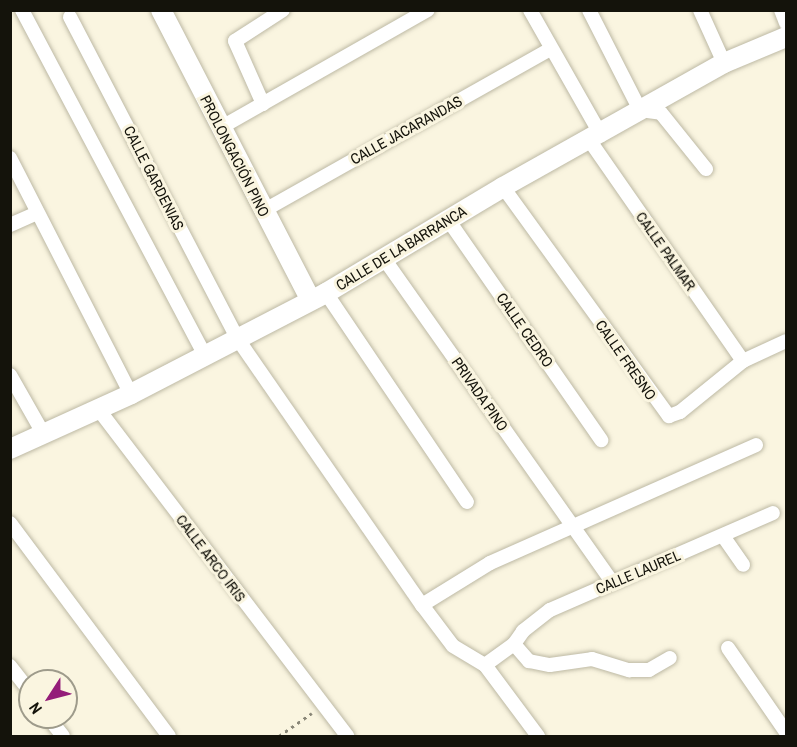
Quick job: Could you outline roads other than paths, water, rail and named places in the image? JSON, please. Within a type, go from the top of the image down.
[{"type":"main road","name":"PROLONGACIÓN PINO","points":[[161,10],[263,211],[318,297]]},
{"type":"main road","name":"CALLE DE LA BARRANCA","points":[[10,449],[99,410],[318,297],[385,260],[503,187],[596,138],[640,110],[724,63],[786,37]]},
{"type":"street","points":[[263,104],[235,41],[283,10]]},
{"type":"street","points":[[220,128],[428,10]]},
{"type":"street","name":"CALLE PALMAR","points":[[530,10],[596,138],[743,362]]},
{"type":"street","points":[[590,10],[640,110],[657,110],[706,169]]},
{"type":"street","points":[[700,10],[724,63]]},
{"type":"street","points":[[781,10],[786,23]]},
{"type":"street","points":[[23,13],[205,355]]},
{"type":"street","name":"CALLE GARDENIAS","points":[[70,17],[237,338],[422,606],[453,646],[484,665]]},
{"type":"street","name":"CALLE JACARANDAS","points":[[263,211],[550,49]]},
{"type":"street","points":[[10,158],[131,394]]},
{"type":"street","name":"CALLE FRESNO","points":[[503,187],[664,413],[669,416],[680,412],[743,362],[786,341]]},
{"type":"street","points":[[10,225],[37,213]]},
{"type":"street","name":"CALLE CEDRO","points":[[449,220],[601,440]]},
{"type":"street","name":"PRIVADA PINO","points":[[385,260],[613,583]]},
{"type":"street","points":[[318,297],[468,501]]},
{"type":"street","points":[[10,375],[43,434]]},
{"type":"street","name":"CALLE ARCO IRIS","points":[[99,410],[347,736]]},
{"type":"street","points":[[422,606],[490,563],[756,445]]},
{"type":"street","name":"CALLE LAUREL","points":[[484,665],[514,644],[523,631],[550,610],[773,513]]},
{"type":"street","points":[[10,523],[169,736]]},
{"type":"street","points":[[723,536],[743,565]]},
{"type":"street","points":[[514,644],[529,661],[550,664],[592,659],[629,670],[649,670],[670,658]]},
{"type":"street","points":[[728,648],[786,732]]},
{"type":"street","points":[[484,665],[538,736]]}]
